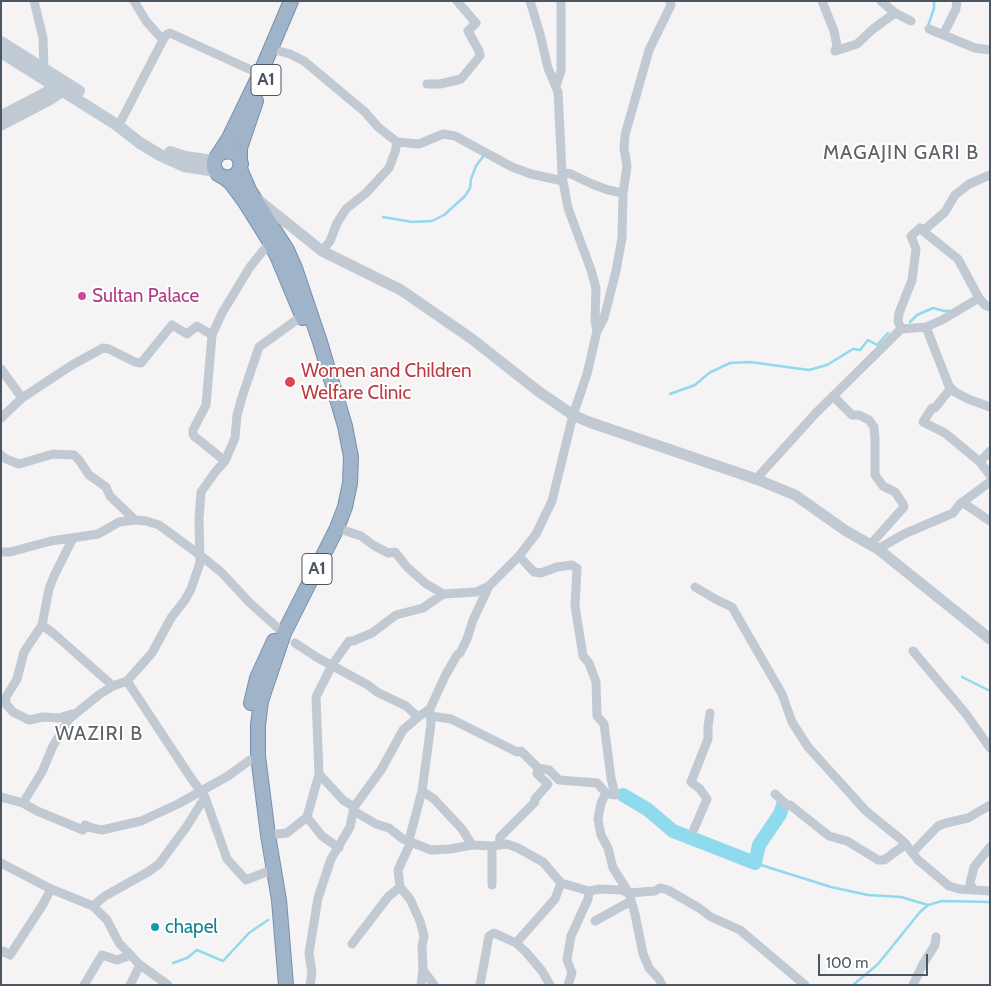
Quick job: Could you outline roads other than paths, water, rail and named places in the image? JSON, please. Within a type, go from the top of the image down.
[{"type":"highway","name":"A1","points":[[286,985],[279,900],[268,835],[258,756],[260,701],[284,633],[337,528],[345,507],[351,471],[351,457],[345,426],[320,342],[295,268],[287,250],[250,190],[240,164],[240,148],[250,114],[279,51],[299,1]]},
{"type":"highway","name":"A1","points":[[278,985],[272,910],[260,843],[250,760],[249,714],[252,697],[264,662],[320,548],[338,504],[344,469],[334,414],[302,316],[270,242],[245,202],[219,166],[260,74],[287,5]]},
{"type":"highway","points":[[225,151],[234,152],[240,164],[234,176],[219,166],[225,151]]},
{"type":"main road","points":[[1,42],[44,69],[60,84],[140,143],[184,166],[219,166]]},
{"type":"main road","points":[[1,52],[122,119],[145,137],[175,154],[219,166]]},
{"type":"street","points":[[34,1],[43,38],[44,69]]},
{"type":"street","points":[[134,1],[146,21],[163,40]]},
{"type":"street","points":[[427,84],[440,84],[461,79],[480,56],[468,31],[476,23],[457,1]]},
{"type":"street","points":[[530,1],[548,68],[556,86],[559,101],[562,177],[568,208],[596,288],[594,321],[597,330]]},
{"type":"street","points":[[556,86],[561,72],[561,1]]},
{"type":"street","points":[[822,1],[834,31],[837,46],[835,51],[857,44],[895,13]]},
{"type":"street","points":[[881,1],[895,13],[911,21]]},
{"type":"street","points":[[944,35],[956,9],[957,1]]},
{"type":"street","points":[[421,985],[424,936],[420,921],[410,899],[400,887],[398,870],[410,844],[409,840],[422,791],[431,713],[445,676],[467,639],[473,620],[489,586],[519,556],[536,534],[552,501],[573,415],[587,374],[597,330],[604,318],[617,264],[622,238],[623,193],[627,166],[624,148],[625,136],[649,50],[671,2]]},
{"type":"street","points":[[929,29],[975,48],[990,50]]},
{"type":"street","points":[[122,119],[163,40],[170,33],[260,74]]},
{"type":"street","points":[[279,51],[304,61],[365,112],[378,127],[397,142],[419,144],[443,134],[455,136],[512,167],[531,174],[562,177],[571,174],[608,190],[623,193]]},
{"type":"street","points":[[1,116],[60,84]]},
{"type":"street","points":[[1,125],[51,99],[60,84]]},
{"type":"street","points":[[322,251],[330,241],[336,224],[346,209],[366,193],[389,168],[396,152],[397,142]]},
{"type":"street","points":[[923,231],[946,212],[955,195],[969,184],[990,174]]},
{"type":"street","points":[[254,196],[322,251],[400,290],[472,339],[531,386],[573,415],[588,422],[756,479],[795,496],[846,531],[874,547],[990,638]]},
{"type":"street","points":[[901,329],[898,320],[899,313],[911,284],[916,249],[911,236],[920,228],[958,258],[979,298],[985,305],[990,306]]},
{"type":"street","points":[[225,461],[193,434],[193,430],[206,405],[212,335],[222,313],[250,268],[270,242]]},
{"type":"street","points":[[756,479],[794,436],[901,329],[926,326],[942,320],[979,298]]},
{"type":"street","points":[[73,538],[49,589],[42,625],[24,652],[17,679],[6,697],[4,706],[29,720],[43,717],[59,718],[72,714],[113,686],[127,681],[152,653],[171,618],[192,589],[200,563],[199,519],[201,492],[225,461],[237,433],[237,415],[259,347],[302,316]]},
{"type":"street","points":[[1,418],[22,398],[102,348],[109,349],[141,363],[172,326],[187,334],[197,326],[212,335]]},
{"type":"street","points":[[926,326],[938,354],[942,370],[951,388],[968,399],[990,407]]},
{"type":"street","points":[[1,369],[22,398]]},
{"type":"street","points":[[951,388],[935,408],[932,408],[923,422],[945,433],[980,462],[990,475]]},
{"type":"street","points":[[833,396],[852,415],[859,415],[869,420],[874,427],[875,475],[883,486],[895,492],[904,504],[904,507],[874,547]]},
{"type":"street","points":[[980,462],[990,451]]},
{"type":"street","points":[[1,455],[18,464],[53,454],[74,455],[89,475],[106,487],[110,496],[135,520]]},
{"type":"street","points":[[874,547],[953,513],[962,502],[990,482]]},
{"type":"street","points":[[962,502],[990,521]]},
{"type":"street","points":[[1,552],[10,552],[51,541],[98,534],[119,522],[146,520],[159,525],[221,572],[250,603],[280,630]]},
{"type":"street","points":[[337,528],[361,536],[388,553],[395,552],[407,567],[425,583],[443,594]]},
{"type":"street","points":[[310,985],[312,973],[309,953],[318,898],[332,859],[350,827],[354,809],[381,770],[403,730],[418,717],[431,713],[451,719],[517,752],[521,751],[538,768],[549,770],[559,780],[597,783],[606,793],[615,795],[604,724],[597,716],[596,682],[589,663],[583,656],[575,606],[577,568],[572,565],[558,567],[541,573],[534,572],[519,556]]},
{"type":"street","points":[[268,835],[286,834],[307,817],[320,774],[316,697],[332,665],[349,641],[372,633],[396,615],[423,608],[443,594],[476,592],[489,586]]},
{"type":"street","points":[[695,587],[717,600],[732,606],[782,694],[792,722],[808,747],[866,811],[906,844],[918,860],[949,886],[959,889],[990,891]]},
{"type":"street","points":[[42,625],[53,632],[113,686]]},
{"type":"street","points":[[295,643],[377,692],[406,706],[418,717]]},
{"type":"street","points":[[913,651],[966,714],[990,748]]},
{"type":"street","points":[[127,681],[203,794],[227,860],[246,880],[266,872]]},
{"type":"street","points":[[694,829],[707,799],[700,789],[691,782],[708,739],[710,713]]},
{"type":"street","points":[[23,803],[42,772],[53,746],[72,714]]},
{"type":"street","points":[[1,797],[23,803],[37,811],[83,830],[85,824],[102,830],[141,822],[203,794],[250,760]]},
{"type":"street","points":[[492,885],[495,845],[500,836],[535,802],[535,799],[548,784],[537,774],[538,768]]},
{"type":"street","points":[[320,774],[342,800],[376,824],[389,828],[403,839],[431,850],[472,845],[507,844],[543,862],[561,883],[589,891],[600,889],[621,890],[630,897]]},
{"type":"street","points":[[422,791],[434,799],[462,829],[472,845]]},
{"type":"street","points":[[606,793],[601,803],[598,819],[601,835],[608,848],[613,868],[630,897],[643,954],[649,968],[662,985]]},
{"type":"street","points":[[93,906],[105,896],[159,864],[187,826],[203,794]]},
{"type":"street","points":[[775,794],[829,836],[847,841],[878,860],[884,860],[906,844]]},
{"type":"street","points":[[912,852],[938,826],[968,818],[990,804]]},
{"type":"street","points":[[307,817],[322,836],[339,848]]},
{"type":"street","points":[[973,889],[970,883],[974,867],[990,847]]},
{"type":"street","points":[[1,863],[51,889],[93,906],[107,920],[119,943],[140,965],[168,985]]},
{"type":"street","points":[[516,943],[555,899],[561,883]]},
{"type":"street","points":[[352,944],[388,896],[400,887]]},
{"type":"street","points":[[595,921],[630,897],[660,888],[668,890],[711,917],[740,930],[805,985]]},
{"type":"street","points":[[1,953],[3,951],[10,955],[51,889]]},
{"type":"street","points":[[568,985],[572,973],[568,960],[570,936],[588,899],[589,891]]},
{"type":"street","points":[[480,985],[489,936],[494,934],[516,943],[526,952],[542,971],[550,985]]},
{"type":"street","points":[[913,985],[935,945],[936,937]]},
{"type":"street","points":[[84,985],[102,955],[117,960],[131,955]]},
{"type":"street","points":[[130,985],[140,965]]},
{"type":"street","points":[[423,970],[434,985]]},
{"type":"waterway","points":[[928,26],[934,8],[934,1]]},
{"type":"waterway","points":[[383,217],[412,222],[432,221],[444,215],[465,196],[470,188],[476,166],[485,154]]},
{"type":"waterway","points":[[910,322],[917,315],[933,308],[951,311]]},
{"type":"waterway","points":[[670,394],[695,385],[709,373],[730,363],[750,362],[809,370],[827,365],[853,349],[860,350],[868,340],[877,345],[888,333]]},
{"type":"waterway","points":[[962,677],[990,691]]},
{"type":"waterway","points":[[623,795],[647,809],[673,831],[755,863],[759,845],[780,814],[783,805]]},
{"type":"waterway","points":[[745,860],[831,887],[868,895],[901,897],[928,905]]},
{"type":"waterway","points":[[853,985],[878,964],[920,912],[928,905],[942,901],[990,902]]},
{"type":"waterway","points":[[173,963],[187,958],[197,950],[223,961],[249,933],[268,920]]},
{"type":"place","name":"Sultan Palace","points":[[82,296]]},
{"type":"place","name":"Women and Children Welfare Clinic","points":[[290,382]]},
{"type":"place","name":"chapel","points":[[155,927]]},
{"type":"district","name":"MAGAJIN GARI B","points":[[901,153]]},
{"type":"district","name":"WAZIRI B","points":[[99,734]]}]
